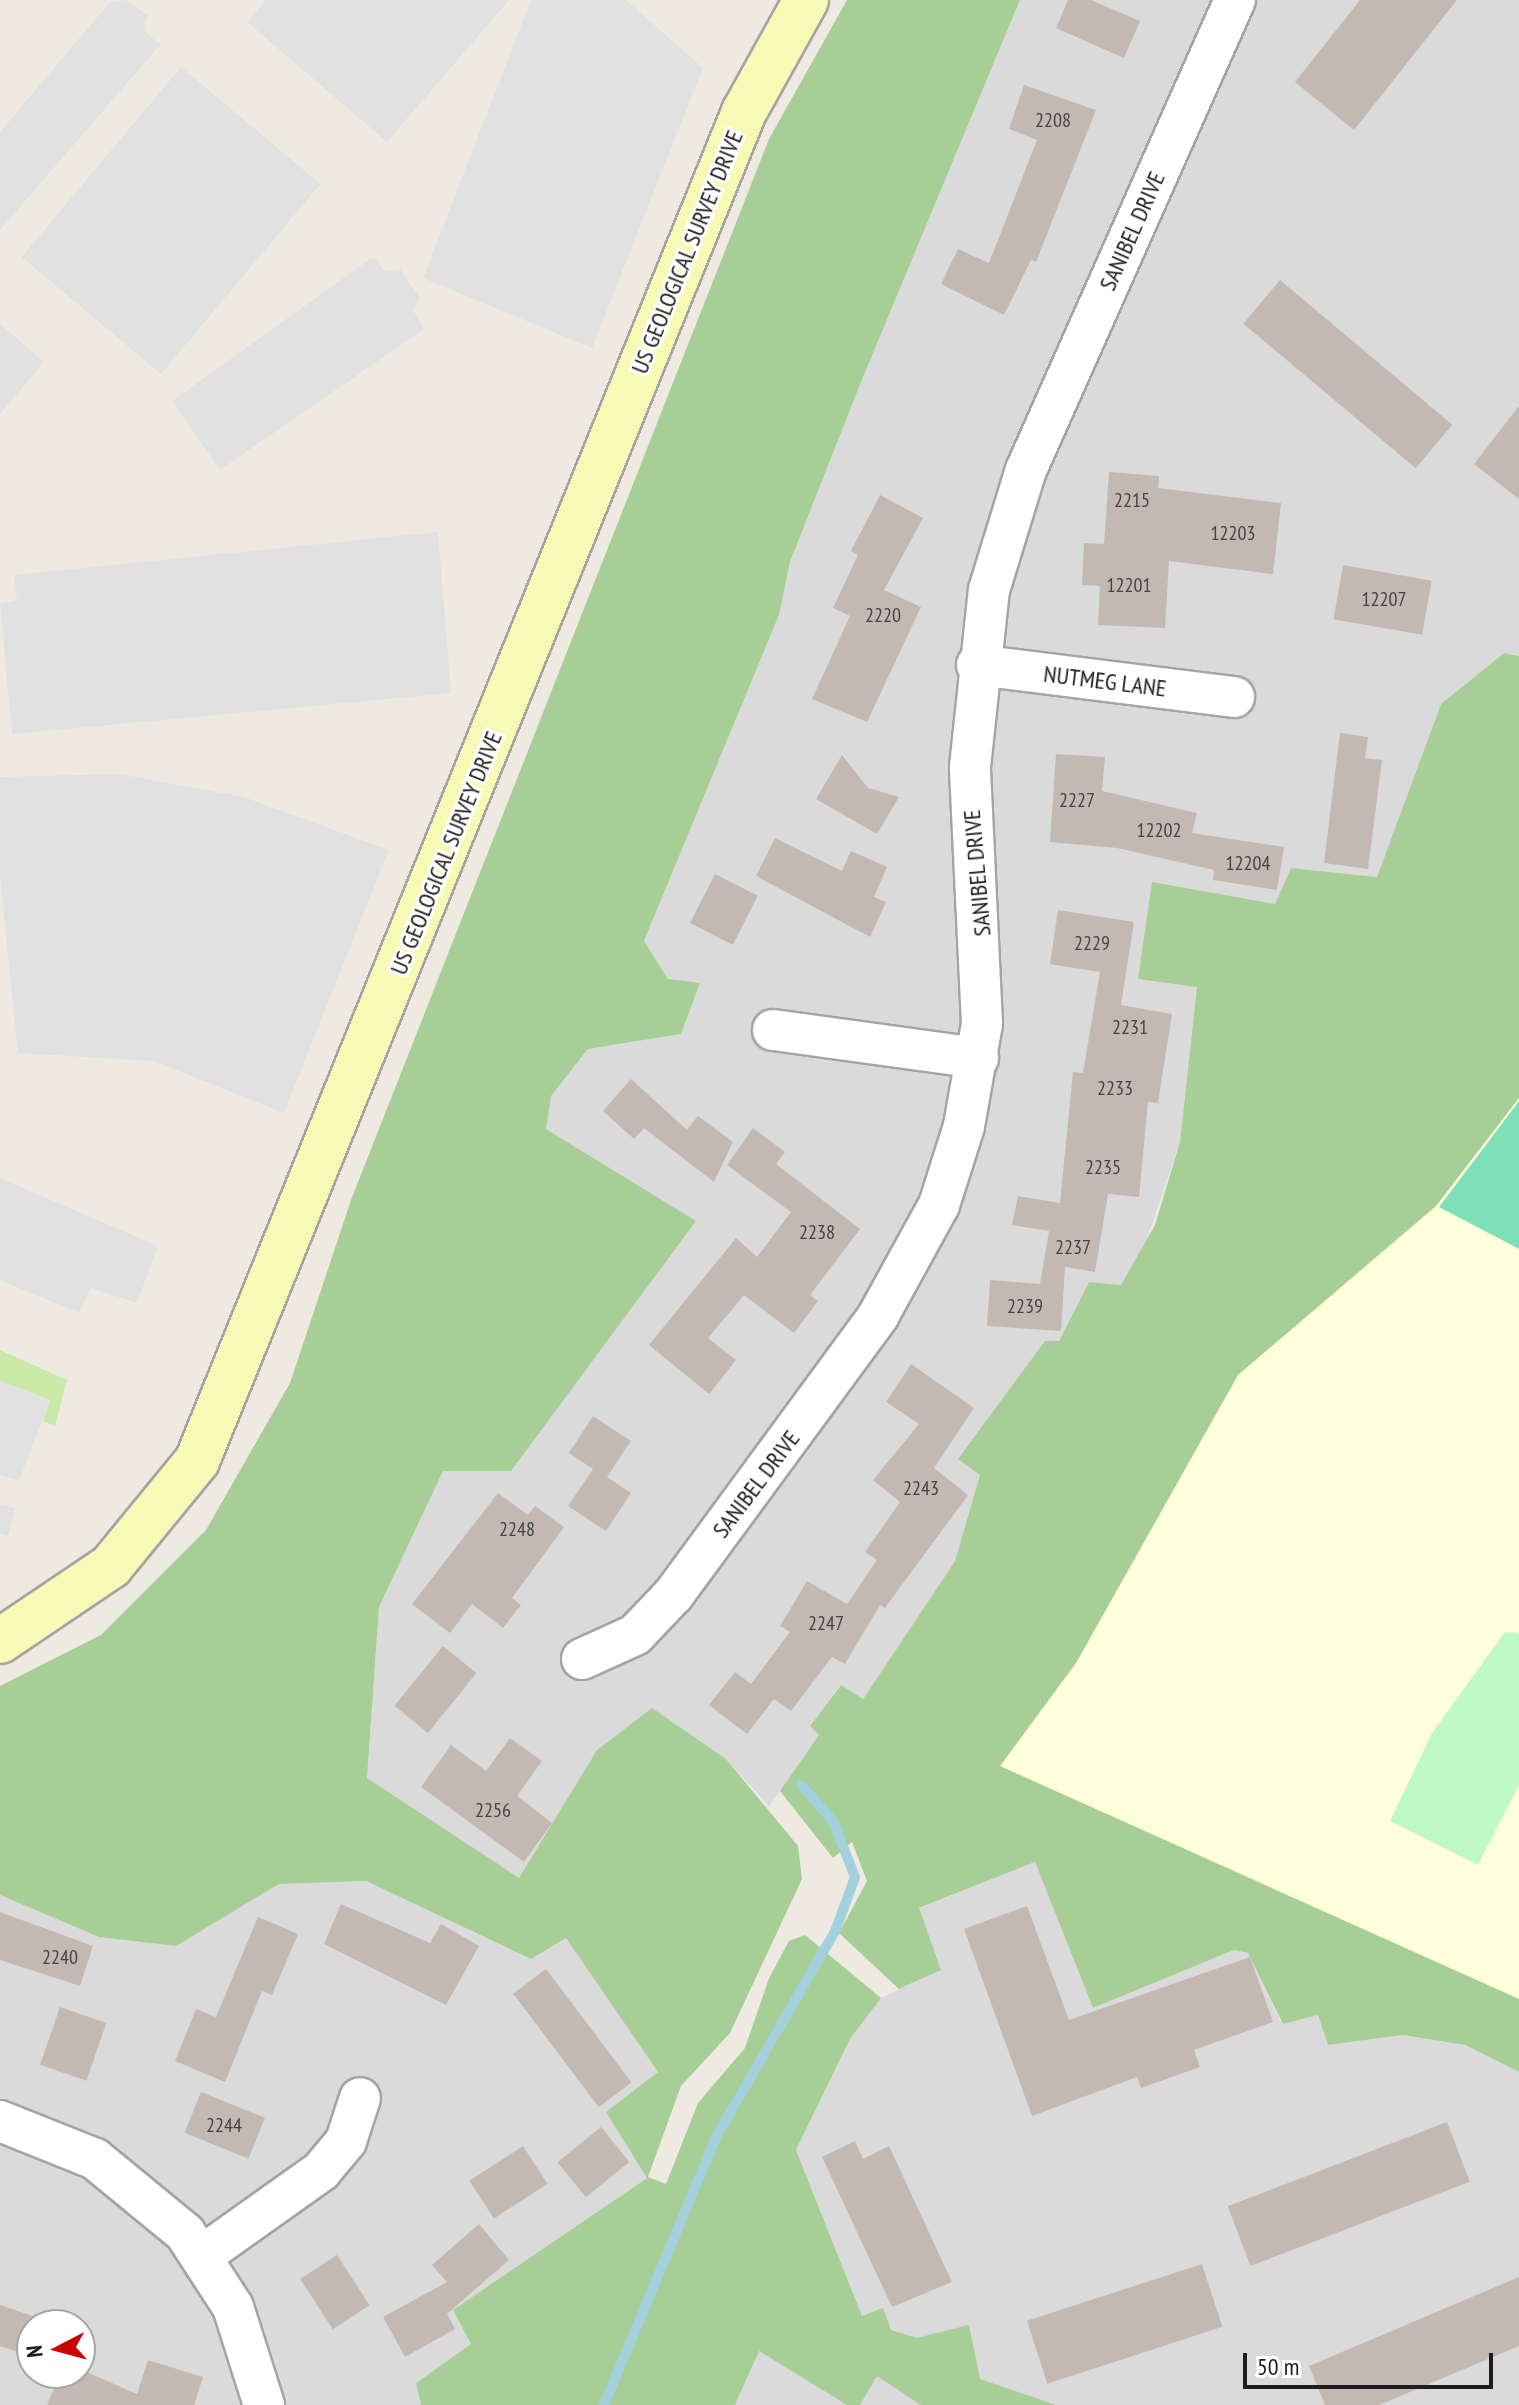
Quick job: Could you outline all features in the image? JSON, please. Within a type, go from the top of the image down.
[{"type":"street","name":"US GEOLOGICAL SURVEY DRIVE","points":[[0,1641],[111,1566],[197,1461],[744,112],[806,0]]},
{"type":"street","name":"SANIBEL DRIVE","points":[[582,1659],[651,1622],[878,1316],[939,1205],[978,1058],[984,975],[970,767],[977,665],[1009,513],[1235,0]]},
{"type":"street","name":"NUTMEG LANE","points":[[977,665],[1234,697]]},
{"type":"street","points":[[773,1030],[978,1058]]},
{"type":"street","points":[[203,2255],[321,2171],[346,2141],[360,2098]]},
{"type":"street","points":[[0,2121],[95,2159],[203,2255],[247,2339],[264,2405]]},
{"type":"shaded area","points":[[126,0],[148,16],[143,29],[160,45],[0,230],[0,132],[110,2]]},
{"type":"shaded area","points":[[266,0],[509,0],[387,142],[247,22]]},
{"type":"shaded area","points":[[531,0],[626,0],[703,68],[592,348],[423,278]]},
{"type":"shaded area","points":[[1020,0],[1519,0],[1519,656],[1504,653],[1441,704],[1377,877],[1291,868],[1275,904],[1197,986],[1180,1142],[1140,1259],[1121,1285],[1089,1282],[1059,1341],[959,1458],[980,1475],[955,1561],[862,1700],[840,1685],[810,1726],[820,1735],[769,1806],[726,1759],[597,1750],[519,1879],[367,1778],[379,1607],[443,1470],[696,1222],[545,1128],[551,1096],[588,1049],[681,1034],[668,979],[644,941],[779,615],[790,562],[861,382]]},
{"type":"shaded area","points":[[181,67],[320,184],[161,374],[22,257]]},
{"type":"shaded area","points":[[373,257],[385,272],[400,269],[420,298],[413,310],[424,329],[220,470],[172,401]]},
{"type":"shaded area","points":[[0,324],[44,362],[0,414]]},
{"type":"shaded area","points":[[438,532],[451,693],[12,734],[0,604],[17,600],[14,575]]},
{"type":"shaded area","points":[[119,774],[244,797],[389,850],[284,1113],[154,1061],[18,1053],[0,877],[0,777]]},
{"type":"shaded area","points":[[1519,1098],[1519,1999],[1000,1767],[1076,1663],[1238,1375],[1436,1206]]},
{"type":"shaded area","points":[[0,1178],[158,1246],[137,1303],[91,1288],[79,1313],[0,1280]]},
{"type":"shaded area","points":[[0,1381],[50,1400],[19,1481],[0,1475]]},
{"type":"shaded area","points":[[0,1505],[15,1508],[8,1536],[0,1534]]},
{"type":"shaded area","points":[[1035,1862],[1093,2008],[1234,1950],[1248,1953],[1282,2024],[1318,2014],[1328,2045],[1403,2035],[1465,2045],[1519,2072],[1519,2405],[860,2405],[876,2376],[862,2316],[796,2150],[850,2039],[881,1998],[940,1970],[918,1909]]},
{"type":"shaded area","points":[[366,1881],[531,1959],[566,1938],[659,2072],[648,2177],[453,2310],[471,2344],[416,2383],[421,2405],[0,2405],[0,1895],[99,1937],[176,1946],[279,1884]]},
{"type":"shaded area","points":[[759,2350],[847,2405],[735,2405]]},
{"type":"green space","points":[[847,0],[1020,0],[861,382],[790,562],[779,615],[644,941],[668,979],[700,983],[681,1034],[588,1049],[551,1096],[546,1129],[696,1221],[511,1471],[443,1471],[379,1607],[367,1778],[519,1878],[597,1750],[652,1708],[726,1759],[798,1846],[802,1879],[730,2033],[681,2086],[648,2177],[666,2184],[698,2103],[745,2048],[769,1978],[789,1941],[805,1935],[881,1998],[850,2039],[796,2150],[862,2316],[883,2308],[891,2330],[917,2338],[969,2325],[980,2379],[1056,2405],[921,2405],[877,2376],[860,2405],[847,2405],[759,2351],[735,2405],[421,2405],[416,2383],[471,2344],[453,2310],[647,2178],[606,2112],[658,2072],[566,1938],[531,1959],[366,1881],[279,1884],[176,1946],[99,1937],[0,1895],[0,1686],[101,1635],[206,1530],[290,1383],[351,1200],[769,139]]},
{"type":"green space","points":[[1504,653],[1519,656],[1519,1098],[1436,1206],[1238,1375],[1076,1663],[1000,1766],[1519,1999],[1519,2072],[1465,2045],[1403,2035],[1328,2045],[1318,2015],[1283,2024],[1248,1953],[1234,1950],[1093,2008],[1035,1862],[919,1908],[941,1970],[899,1989],[839,1933],[867,1881],[852,1842],[833,1858],[780,1791],[819,1735],[810,1726],[841,1685],[863,1699],[955,1561],[980,1475],[958,1459],[1045,1341],[1059,1341],[1089,1282],[1121,1285],[1155,1225],[1180,1142],[1197,987],[1138,979],[1152,882],[1275,904],[1291,868],[1377,877],[1441,704]]},
{"type":"green space","points":[[1519,1101],[1519,1249],[1439,1207]]},
{"type":"green space","points":[[0,1350],[67,1380],[55,1426],[43,1421],[50,1400],[0,1381]]},
{"type":"green space","points":[[1505,1632],[1519,1633],[1519,1785],[1478,1865],[1390,1821],[1432,1733]]},
{"type":"building","points":[[1068,0],[1091,0],[1140,21],[1124,58],[1056,28]]},
{"type":"building","points":[[1360,0],[1457,0],[1354,130],[1295,82]]},
{"type":"building","points":[[1024,85],[1096,110],[1036,262],[1031,260],[1004,315],[941,284],[958,249],[989,263],[1037,140],[1009,129]]},
{"type":"building","points":[[1280,280],[1452,425],[1416,468],[1243,324]]},
{"type":"building","points":[[1519,406],[1519,499],[1474,464]]},
{"type":"building","points":[[1109,472],[1159,476],[1158,488],[1281,503],[1273,574],[1169,561],[1165,628],[1098,625],[1100,586],[1082,585],[1084,543],[1104,544]]},
{"type":"building","points":[[880,495],[923,518],[884,590],[921,607],[867,722],[812,699],[850,616],[833,608],[858,555],[851,551]]},
{"type":"building","points":[[1343,565],[1432,581],[1422,635],[1333,619]]},
{"type":"building","points":[[1340,733],[1368,737],[1365,758],[1382,760],[1368,869],[1324,863]]},
{"type":"building","points":[[1056,754],[1105,757],[1102,791],[1197,813],[1192,833],[1284,847],[1277,890],[1213,880],[1214,870],[1117,848],[1050,842]]},
{"type":"building","points":[[842,755],[868,788],[899,797],[877,834],[816,799]]},
{"type":"building","points":[[775,838],[842,871],[851,851],[887,867],[874,897],[886,902],[870,937],[756,876]]},
{"type":"building","points":[[715,874],[758,896],[733,945],[690,923]]},
{"type":"building","points":[[1058,910],[1134,922],[1121,1005],[1172,1014],[1158,1103],[1148,1102],[1139,1197],[1108,1194],[1095,1272],[1065,1267],[1061,1331],[987,1326],[990,1280],[1040,1284],[1049,1231],[1012,1225],[1018,1196],[1060,1203],[1073,1072],[1083,1073],[1100,972],[1050,964]]},
{"type":"building","points":[[631,1079],[687,1130],[698,1116],[733,1142],[714,1182],[644,1128],[634,1139],[603,1111]]},
{"type":"building","points":[[753,1128],[785,1152],[776,1164],[860,1229],[810,1295],[818,1301],[794,1333],[744,1295],[708,1338],[736,1360],[709,1394],[649,1345],[736,1238],[757,1257],[791,1212],[727,1165]]},
{"type":"building","points":[[911,1364],[974,1408],[934,1468],[968,1495],[885,1608],[880,1605],[845,1664],[832,1657],[791,1711],[774,1699],[747,1734],[709,1705],[735,1672],[751,1684],[790,1632],[780,1626],[807,1581],[847,1604],[877,1560],[865,1552],[900,1502],[873,1480],[919,1424],[886,1402]]},
{"type":"building","points":[[593,1416],[631,1441],[607,1477],[631,1493],[606,1531],[568,1506],[593,1469],[569,1453]]},
{"type":"building","points":[[498,1493],[528,1515],[535,1506],[564,1527],[512,1598],[521,1605],[503,1628],[472,1604],[450,1633],[412,1604]]},
{"type":"building","points":[[443,1646],[476,1673],[428,1733],[395,1706]]},
{"type":"building","points":[[510,1738],[542,1761],[517,1796],[552,1823],[524,1862],[421,1787],[451,1745],[486,1771]]},
{"type":"building","points":[[341,1904],[430,1943],[441,1924],[479,1946],[446,2005],[324,1944]]},
{"type":"building","points":[[1027,1906],[1069,2020],[1250,1957],[1273,2022],[1194,2050],[1200,2067],[1141,2088],[1137,2077],[1032,2116],[964,1929]]},
{"type":"building","points":[[0,1912],[93,1946],[80,1986],[0,1960]]},
{"type":"building","points":[[258,1917],[298,1934],[272,1995],[262,1991],[225,2082],[175,2061],[196,2009],[216,2017]]},
{"type":"building","points":[[546,1969],[631,2082],[599,2107],[513,1994]]},
{"type":"building","points":[[60,2007],[106,2023],[86,2081],[40,2065]]},
{"type":"building","points":[[201,2092],[265,2118],[248,2159],[185,2133]]},
{"type":"building","points":[[1447,2122],[1470,2182],[1251,2266],[1228,2206]]},
{"type":"building","points":[[601,2127],[629,2162],[586,2197],[557,2162]]},
{"type":"building","points":[[855,2141],[863,2159],[889,2146],[952,2282],[892,2307],[822,2157]]},
{"type":"building","points":[[523,2146],[548,2184],[494,2219],[469,2181]]},
{"type":"building","points":[[479,2224],[509,2260],[447,2314],[455,2329],[405,2357],[383,2317],[447,2282],[432,2265]]},
{"type":"building","points":[[337,2255],[370,2305],[333,2329],[300,2279]]},
{"type":"building","points":[[1202,2264],[1222,2327],[1047,2384],[1027,2321]]},
{"type":"building","points":[[1519,2277],[1519,2346],[1379,2405],[1325,2405],[1309,2366]]},
{"type":"building","points":[[0,2305],[16,2310],[16,2352],[0,2346]]},
{"type":"building","points":[[148,2360],[203,2377],[194,2405],[47,2405],[54,2389],[96,2389],[96,2376],[137,2394]]},
{"type":"waterway","points":[[604,2405],[715,2139],[836,1929],[855,1877],[833,1821],[801,1785]]}]
